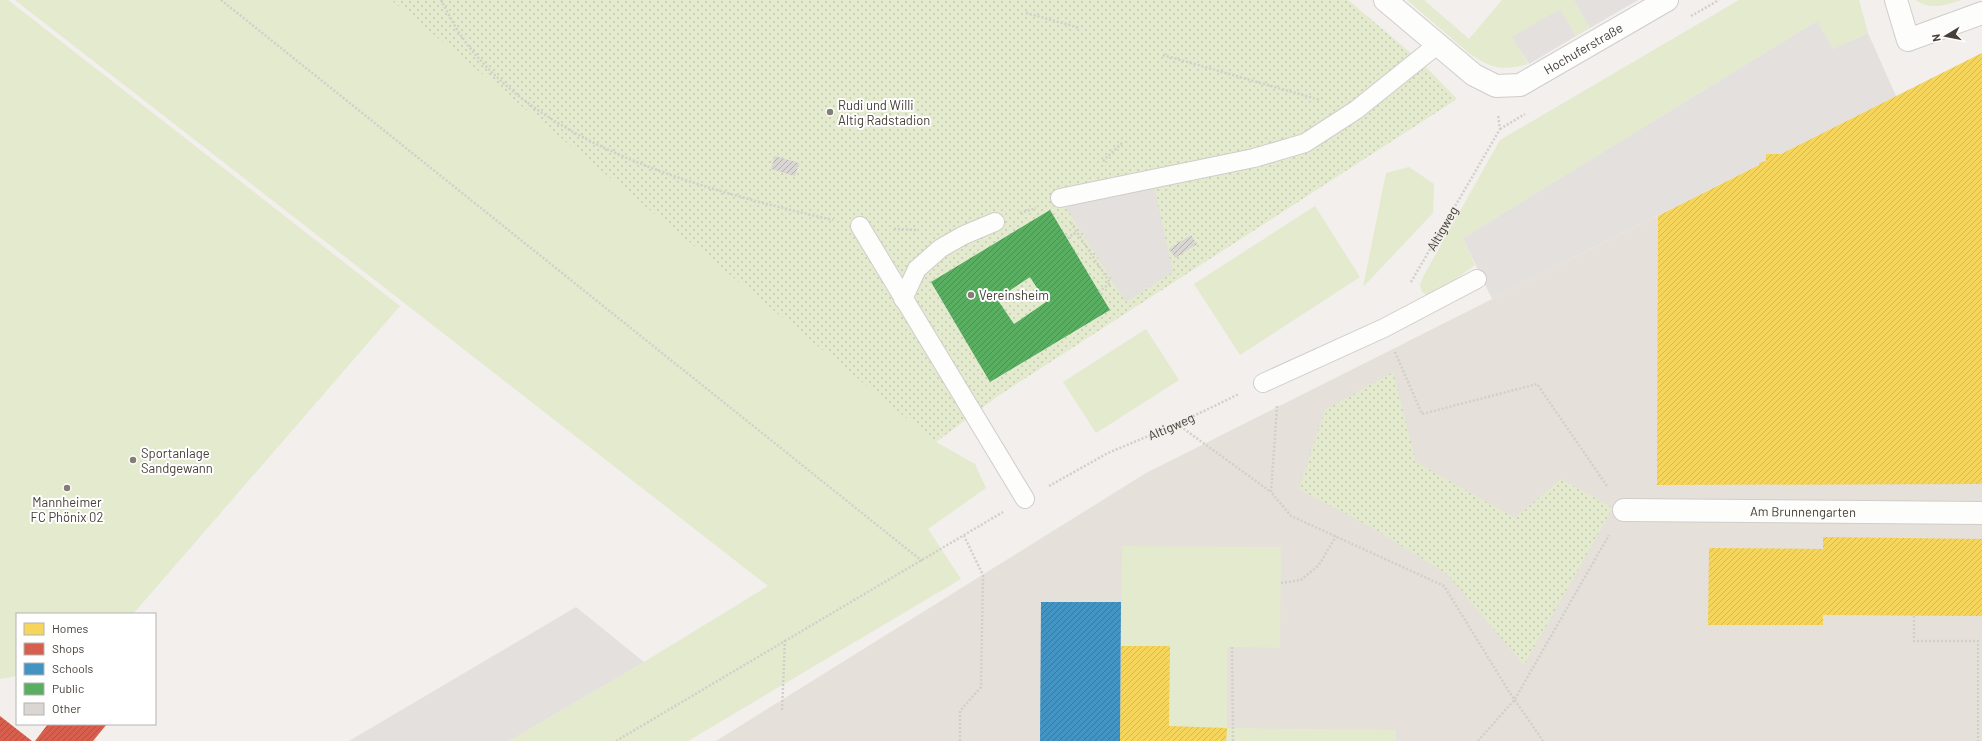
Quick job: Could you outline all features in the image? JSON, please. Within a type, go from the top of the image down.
[{"type":"street","points":[[1385,0],[1437,45]]},
{"type":"street","name":"Hochuferstraße","points":[[1437,45],[1474,75],[1496,86],[1520,85],[1668,0]]},
{"type":"street","points":[[1896,0],[1908,40],[1982,13]]},
{"type":"street","name":"Am Brunnengarten","points":[[1624,510],[1982,513]]},
{"type":"lane","points":[[1060,198],[1254,158],[1305,143],[1356,110],[1437,45]]},
{"type":"lane","points":[[903,299],[917,269],[941,248],[964,235],[996,222]]},
{"type":"lane","points":[[860,226],[1025,499]]},
{"type":"lane","points":[[1263,383],[1279,374],[1384,328],[1477,279]]},
{"type":"path","points":[[220,0],[922,561]]},
{"type":"path","points":[[441,0],[463,39],[495,75],[539,111],[598,146],[681,178],[758,203],[860,226]]},
{"type":"path","points":[[1026,13],[1080,28]]},
{"type":"path","points":[[1163,55],[1356,110]]},
{"type":"path","name":"Altigweg","points":[[1408,287],[1500,129]]},
{"type":"path","points":[[1069,219],[1110,283],[1098,292]]},
{"type":"path","points":[[1067,238],[1077,232]]},
{"type":"path","points":[[1384,328],[1422,414],[1537,384],[1624,510],[1515,699],[1478,741]]},
{"type":"path","points":[[1271,492],[1279,374]]},
{"type":"path","name":"Altigweg","points":[[616,741],[1025,499],[1108,453],[1177,424],[1263,383]]},
{"type":"path","points":[[1177,424],[1271,492],[1291,516],[1444,586],[1510,693],[1543,741]]},
{"type":"path","points":[[960,741],[960,711],[981,687],[983,575],[964,536]]},
{"type":"path","points":[[1281,583],[1301,580],[1319,565],[1336,536]]},
{"type":"path","points":[[1914,616],[1914,641],[1978,641],[1978,741]]},
{"type":"path","points":[[782,710],[785,640]]},
{"type":"path","points":[[1232,647],[1233,741]]},
{"type":"shaded area","points":[[1638,0],[1590,28],[1574,1]]},
{"type":"shaded area","points":[[1560,9],[1576,36],[1529,64],[1512,37]]},
{"type":"shaded area","points":[[1817,21],[1833,49],[1868,33],[1896,96],[1492,299],[1463,238]]},
{"type":"shaded area","points":[[1982,53],[1982,741],[716,741],[1146,473]]},
{"type":"shaded area","points":[[1153,183],[1173,272],[1126,302],[1062,201]]},
{"type":"shaded area","points":[[576,607],[644,662],[509,741],[349,741]]},
{"type":"green space","name":"Sportanlage Sandgewann","points":[[0,0],[8,0],[400,306],[134,613],[16,613],[16,676],[0,679]]},
{"type":"green space","points":[[15,0],[405,0],[936,442],[975,464],[986,488],[928,529],[961,579],[688,741],[509,741],[644,662],[768,586]]},
{"type":"green space","points":[[391,0],[1348,0],[1419,60],[1457,99],[998,396],[936,442]]},
{"type":"green space","points":[[1407,0],[1424,0],[1469,39],[1502,0],[1576,0],[1574,1],[1590,28],[1576,36],[1560,10],[1513,37],[1528,64],[1504,68],[1491,66],[1470,54]]},
{"type":"green space","points":[[1739,0],[1859,0],[1868,33],[1833,49],[1817,21],[1463,238],[1475,265],[1437,293],[1429,296],[1422,292],[1420,285],[1423,277],[1500,140]]},
{"type":"green space","points":[[1915,0],[1961,0],[1949,4],[1932,6]]},
{"type":"green space","points":[[1409,167],[1434,184],[1433,213],[1363,287],[1386,173]]},
{"type":"green space","points":[[1315,206],[1360,277],[1240,355],[1194,284]]},
{"type":"green space","points":[[1146,329],[1179,380],[1096,433],[1063,382]]},
{"type":"green space","points":[[1393,372],[1416,462],[1515,518],[1561,479],[1613,508],[1524,665],[1448,575],[1378,531],[1299,489],[1325,410]]},
{"type":"green space","points":[[1122,546],[1281,547],[1280,648],[1227,647],[1227,728],[1396,730],[1396,741],[1226,741],[1227,729],[1169,726],[1170,647],[1121,646]]},
{"type":"building: Homes","points":[[1982,53],[1982,484],[1657,485],[1658,216],[1759,165],[1759,163],[1766,161],[1766,154],[1781,154]]},
{"type":"building: Homes","points":[[1823,537],[1982,539],[1982,616],[1823,615],[1823,625],[1708,625],[1709,548],[1823,549]]},
{"type":"building: Homes","points":[[1121,646],[1170,646],[1169,726],[1227,728],[1226,741],[1120,741]]},
{"type":"building: Shops","points":[[0,716],[32,741],[0,741]]},
{"type":"building: Shops","points":[[47,725],[106,725],[93,741],[35,741]]},
{"type":"building: Schools","points":[[1041,602],[1121,602],[1120,741],[1040,741]]},
{"type":"building: Public","name":"Vereinsheim","points":[[1050,210],[1110,310],[990,382],[931,282]],"holes":[[[1030,277],[1046,302],[1014,324],[997,299]]]},
{"type":"building: Other","points":[[775,156],[799,163],[795,176],[771,169]]},
{"type":"building: Other","points":[[1191,235],[1197,244],[1175,258],[1169,249]]},
{"type":"place","name":"Rudi und Willi Altig Radstadion","points":[[830,112]]},
{"type":"place","name":"Vereinsheim","points":[[971,295]]},
{"type":"place","name":"Sportanlage Sandgewann","points":[[133,460]]},
{"type":"place","name":"Mannheimer FC Phönix 02","points":[[67,488]]}]
